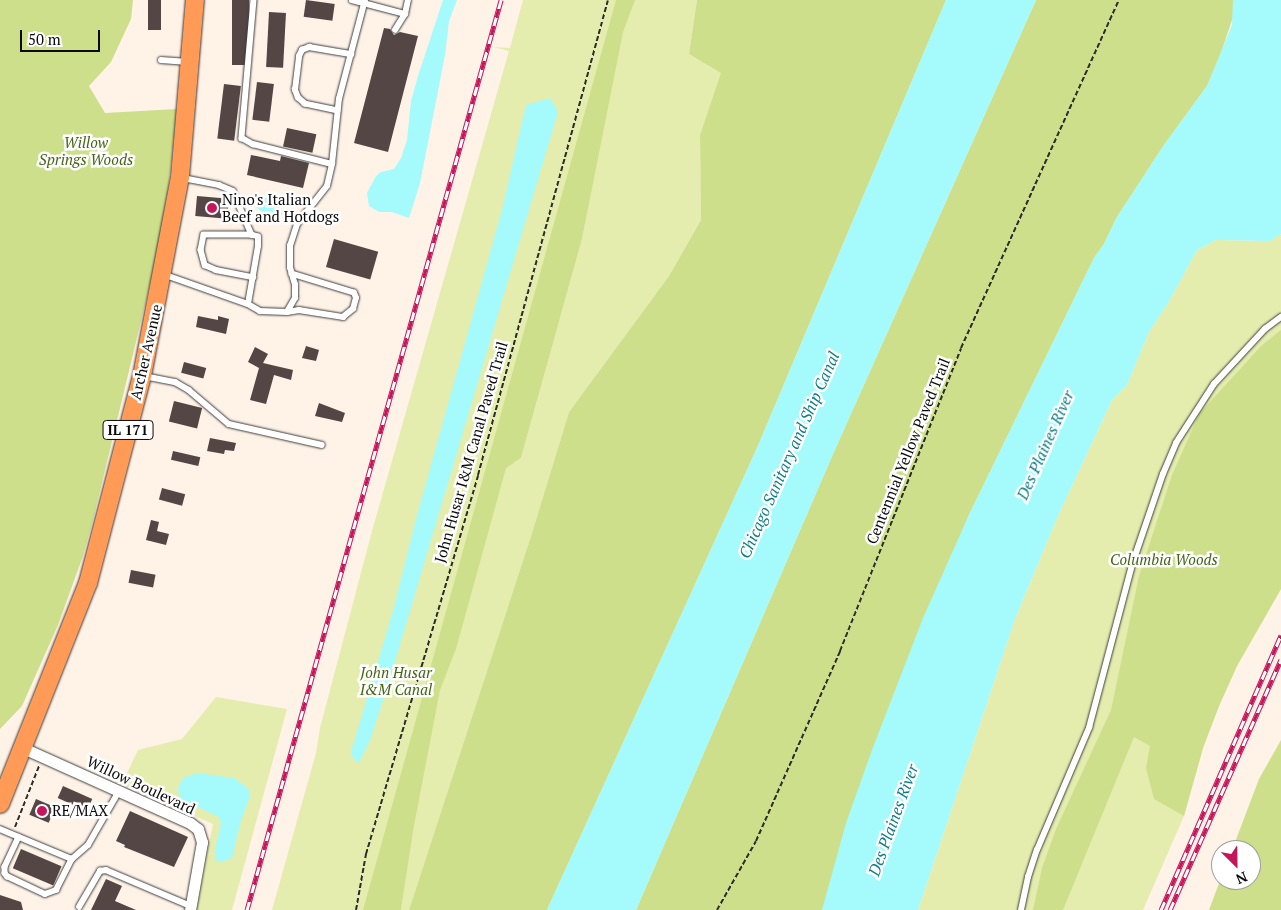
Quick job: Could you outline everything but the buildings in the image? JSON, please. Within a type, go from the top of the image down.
[{"type":"main road","name":"Archer Avenue","points":[[0,804],[88,584],[142,376],[180,177],[188,62],[195,0]]},
{"type":"street","name":"Willow Boulevard","points":[[23,748],[190,823],[198,829],[202,842],[190,908]]},
{"type":"lane","points":[[254,0],[242,138],[253,144],[332,164]]},
{"type":"lane","points":[[352,0],[364,1],[405,14]]},
{"type":"lane","points":[[395,30],[405,14],[408,0]]},
{"type":"lane","points":[[287,312],[295,298],[290,246],[297,224],[327,186],[332,164],[338,111],[364,1]]},
{"type":"lane","points":[[338,111],[305,104],[298,98],[295,90],[299,56],[302,50],[309,47],[351,54]]},
{"type":"lane","points":[[162,60],[188,62]]},
{"type":"lane","points":[[180,177],[219,185],[233,191],[252,235]]},
{"type":"lane","points":[[248,304],[253,277],[258,246],[258,238],[252,235],[204,235],[201,250],[205,265],[216,270],[253,277]]},
{"type":"lane","points":[[163,274],[248,304],[260,311],[287,312],[299,310],[343,317],[353,309],[356,298],[354,293],[292,274]]},
{"type":"lane","points":[[1021,910],[1028,877],[1037,850],[1090,728],[1133,562],[1156,492],[1176,443],[1214,384],[1258,336],[1281,317]]},
{"type":"lane","points":[[142,376],[174,382],[189,390],[229,424],[322,444]]},
{"type":"lane","points":[[19,837],[5,868],[7,876],[46,894],[56,890],[72,859],[88,846],[119,791]]},
{"type":"lane","points":[[0,829],[72,859]]},
{"type":"lane","points":[[79,907],[100,871],[106,870],[190,908]]},
{"type":"path","name":"John Husar I&M Canal Paved Trail","points":[[356,910],[366,854],[478,476],[608,0]]},
{"type":"path","name":"Centennial Yellow Paved Trail","points":[[717,910],[756,841],[840,651],[961,348],[1119,0]]},
{"type":"path","points":[[15,826],[38,769]]},
{"type":"green space","name":"Willow Springs Woods","points":[[0,0],[133,0],[131,19],[111,62],[89,86],[105,113],[177,109],[169,182],[156,259],[83,556],[58,625],[22,706],[0,729]]},
{"type":"green space","name":"John Husar I&M Canal","points":[[523,0],[697,0],[689,54],[722,73],[700,135],[701,220],[669,276],[569,412],[532,533],[409,910],[401,910],[407,869],[395,910],[272,910],[316,753],[320,728],[372,531],[509,51],[493,47],[510,48]],"holes":[[[602,134],[582,239],[521,458],[514,463]]]},
{"type":"green space","points":[[616,0],[635,0],[623,32],[582,239],[521,458],[506,468],[456,649],[440,690],[413,831],[401,910],[363,910]]},
{"type":"green space","points":[[697,0],[946,0],[757,448],[547,910],[409,910],[532,533],[569,412],[669,276],[701,220],[700,135],[721,73],[689,54]]},
{"type":"green space","points":[[1036,0],[1233,0],[1234,14],[1220,56],[1207,86],[1164,145],[1117,217],[1104,244],[1094,258],[968,517],[822,910],[636,910],[833,454]]},
{"type":"green space","name":"Columbia Woods","points":[[1281,234],[1281,589],[1237,666],[1219,706],[1203,748],[1184,816],[1143,910],[918,910],[1015,619],[1057,518],[1112,400],[1127,385],[1149,332],[1168,303],[1197,250],[1216,240],[1269,241]]},
{"type":"green space","points":[[1281,330],[1281,589],[1237,666],[1219,706],[1203,748],[1184,816],[1154,799],[1146,768],[1150,746],[1134,737],[1063,910],[1033,910],[1042,868],[1056,829],[1111,710],[1139,576],[1172,475],[1199,414],[1261,346]]},
{"type":"green space","points":[[216,697],[287,709],[232,910],[196,910],[213,824],[122,784],[138,750],[182,739]]},
{"type":"green space","points":[[1281,740],[1281,910],[1209,910],[1216,890],[1261,890],[1261,840],[1236,840],[1259,779]]},
{"type":"water","points":[[443,0],[457,0],[449,21],[445,55],[420,183],[409,218],[392,212],[379,212],[369,206],[367,193],[376,176],[381,172],[394,169],[401,158],[407,140],[411,101]]},
{"type":"water","name":"Chicago Sanitary and Ship Canal","points":[[946,0],[1036,0],[833,454],[636,910],[547,910],[757,448]]},
{"type":"water","name":"Des Plaines River","points":[[1233,0],[1281,0],[1281,234],[1270,241],[1216,240],[1197,250],[1168,303],[1149,332],[1127,385],[1112,400],[1057,518],[1015,619],[918,910],[822,910],[846,823],[872,750],[923,618],[968,517],[1094,258],[1104,244],[1117,217],[1164,145],[1207,86],[1232,25]]},
{"type":"water","points":[[550,98],[558,112],[394,665],[371,738],[359,763],[353,758],[351,752],[393,611],[416,519],[502,210],[526,105]]},
{"type":"water","points":[[261,196],[275,201],[283,211],[283,214],[268,216],[257,208],[254,203],[255,197]]},
{"type":"water","points":[[197,773],[234,778],[249,789],[249,799],[240,824],[232,858],[222,862],[215,860],[215,849],[221,824],[219,817],[183,800],[179,795],[178,788],[183,778]]},
{"type":"railway","points":[[247,910],[501,0]]},
{"type":"railway","points":[[1161,910],[1281,635]]},
{"type":"railway","points":[[1170,910],[1281,659]]},
{"type":"place","name":"Nino's Italian Beef and Hotdogs","points":[[212,208]]},
{"type":"place","name":"RE/MAX","points":[[42,811]]}]
